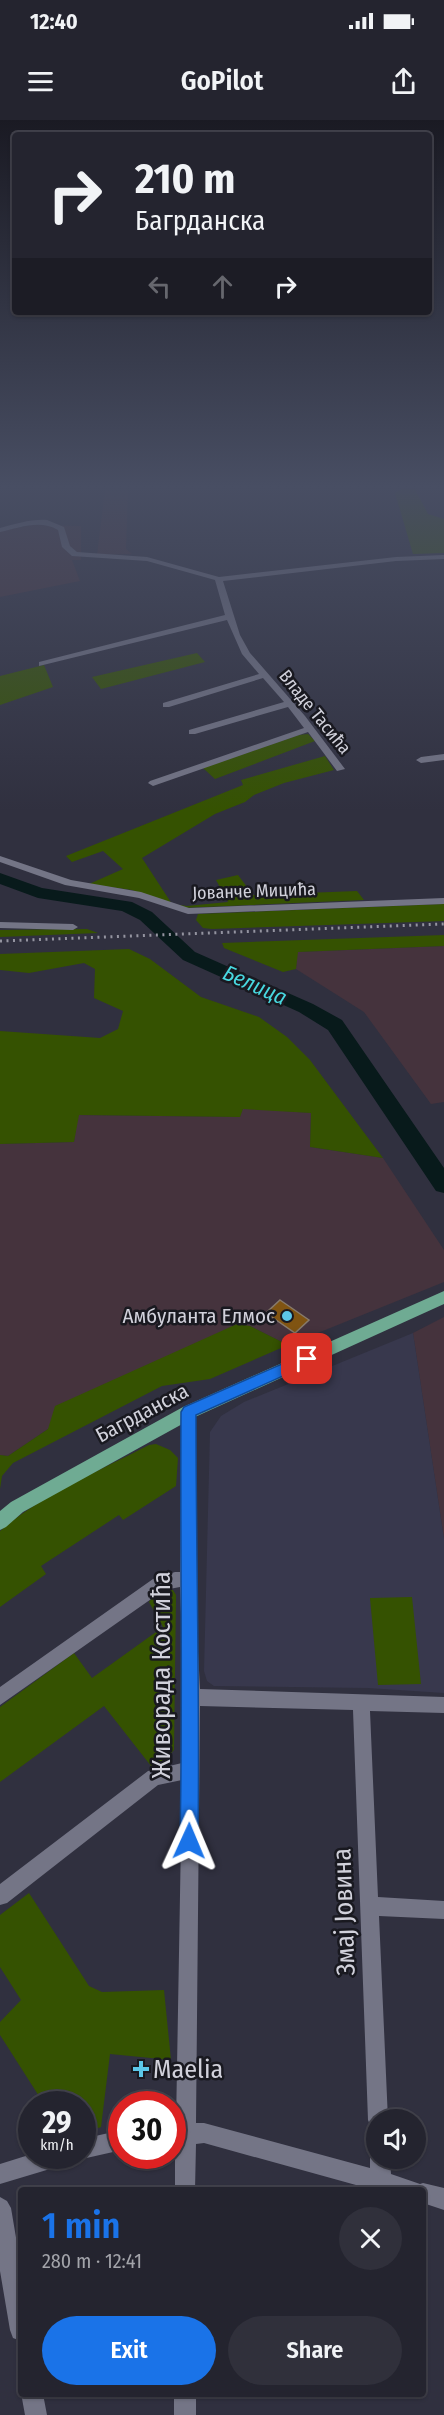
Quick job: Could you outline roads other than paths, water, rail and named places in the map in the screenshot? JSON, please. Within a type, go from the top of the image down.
[{"type":"main road","name":"Багрданска","points":[[0,1522],[17,1508],[189,1412],[444,1298]]},
{"type":"street","name":"Владе Тасића","points":[[223,596],[245,653],[340,770]]},
{"type":"street","points":[[42,664],[229,617]]},
{"type":"street","points":[[166,705],[264,675]]},
{"type":"street","points":[[192,732],[288,704]]},
{"type":"street","points":[[153,783],[309,729]]},
{"type":"street","points":[[421,760],[444,757]]},
{"type":"street","name":"Јованче Мицића","points":[[0,859],[69,883],[141,895],[188,911],[444,901]]},
{"type":"street","points":[[0,925],[73,927]]},
{"type":"street","name":"Живорада Костића","points":[[179,2091],[192,1697],[189,1412]]},
{"type":"street","points":[[0,1697],[159,1584],[175,1579],[189,1581]]},
{"type":"street","points":[[192,1697],[444,1705]]},
{"type":"street","name":"Змај Јовина","points":[[361,1702],[378,2109]]},
{"type":"street","points":[[0,1896],[154,1777],[190,1770]]},
{"type":"street","points":[[371,1906],[444,1910]]},
{"type":"street","points":[[186,2134],[204,2133],[400,2187]]},
{"type":"street","points":[[0,2174],[18,2169]]},
{"type":"street","name":"Живорада Костића","points":[[182,2169],[185,2187]]},
{"type":"street","points":[[380,2169],[381,2182]]},
{"type":"street","points":[[426,2194],[444,2199]]},
{"type":"street","points":[[0,2208],[18,2313]]},
{"type":"street","points":[[33,2397],[36,2415]]},
{"type":"street","points":[[185,2397],[185,2415]]},
{"type":"waterway","name":"Белица","points":[[0,878],[38,893],[126,906],[146,916],[189,956],[306,1008],[335,1025],[444,1185]]},
{"type":"railway","points":[[0,941],[444,924]]},
{"type":"place","name":"Амбуланта Елмос","points":[[287,1316]]},
{"type":"place","name":"Maelia","points":[[141,2069]]}]
